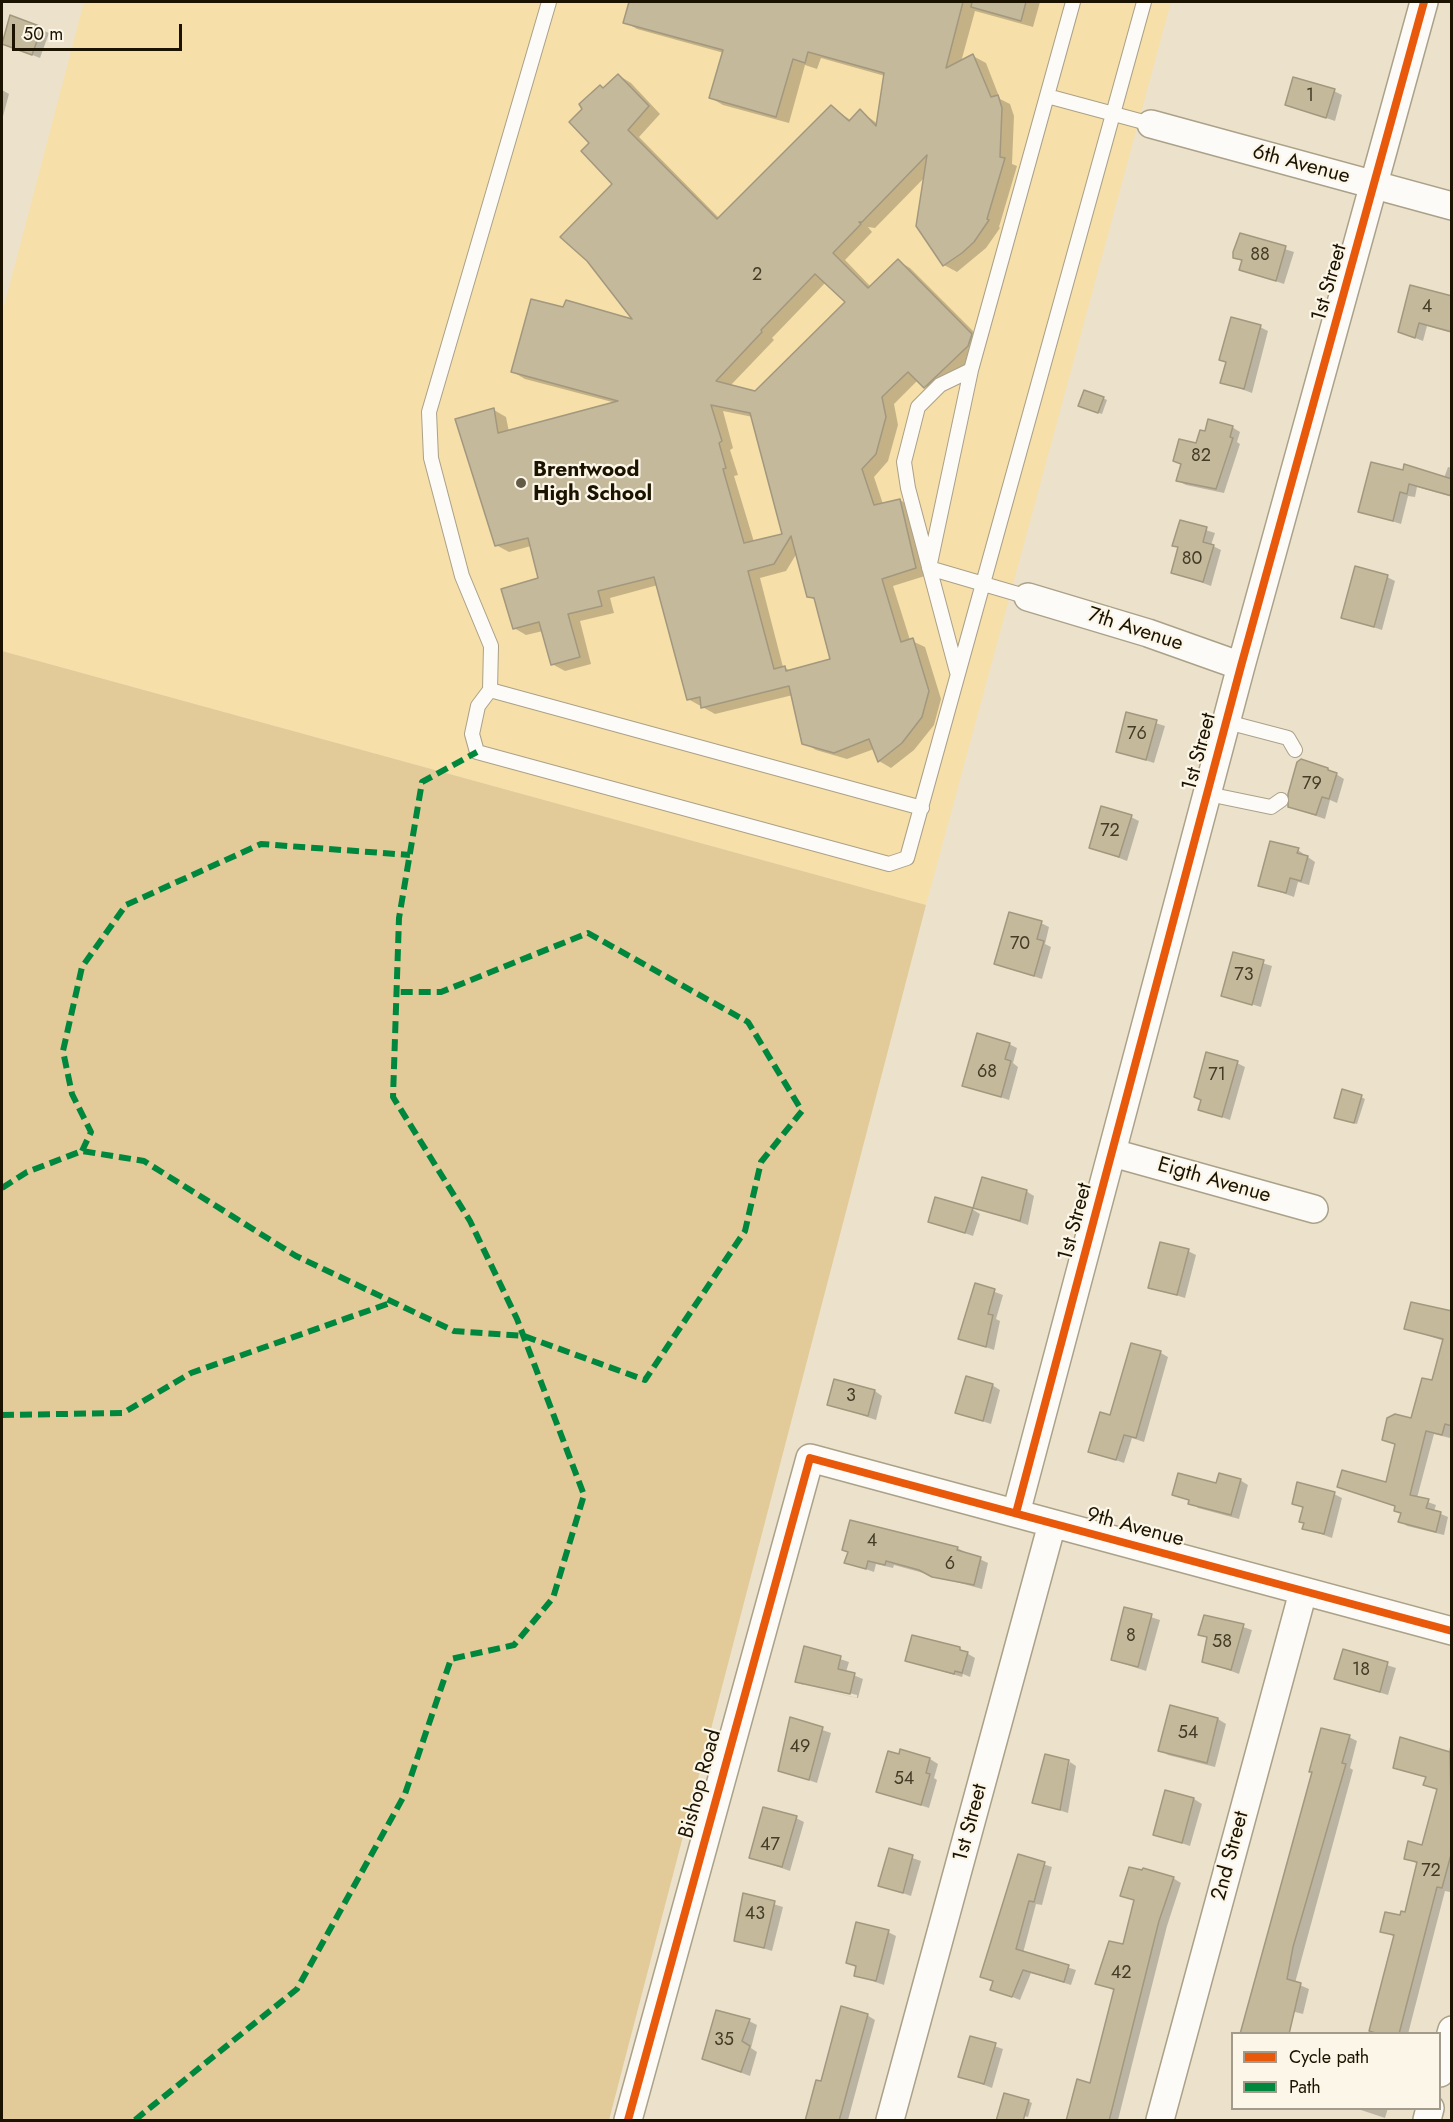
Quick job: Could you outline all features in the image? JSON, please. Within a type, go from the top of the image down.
[{"type":"street","name":"1st Street","points":[[1016,1513],[1241,666],[1376,185],[1424,2]]},
{"type":"street","name":"6th Avenue","points":[[1151,124],[1452,206]]},
{"type":"street","name":"7th Avenue","points":[[1028,597],[1148,633],[1241,666]]},
{"type":"street","name":"Eigth Avenue","points":[[1113,1153],[1314,1209]]},
{"type":"street","name":"9th Avenue","points":[[810,1458],[1452,1631]]},
{"type":"street","name":"Bishop Road","points":[[628,2121],[810,1458]]},
{"type":"street","name":"1st Street","points":[[890,2121],[1052,1524]]},
{"type":"street","name":"2nd Street","points":[[1160,2121],[1303,1592]]},
{"type":"street","points":[[1441,2069],[1452,2030]]},
{"type":"lane","points":[[549,2],[429,412],[431,458],[462,576],[491,646],[490,690],[478,706],[472,734],[477,752],[889,864],[908,858],[1144,2]]},
{"type":"lane","points":[[929,568],[971,370],[1073,2]]},
{"type":"lane","points":[[1047,96],[1151,124]]},
{"type":"lane","points":[[958,674],[908,488],[904,462],[918,407],[940,385],[971,370]]},
{"type":"lane","points":[[929,568],[1028,597]]},
{"type":"lane","points":[[490,690],[922,808]]},
{"type":"lane","points":[[1227,722],[1288,738],[1295,750]]},
{"type":"lane","points":[[1208,794],[1271,807],[1281,800]]},
{"type":"shaded area","name":"Brentwood High School","points":[[84,2],[1171,2],[926,905],[2,651],[2,314]]},
{"type":"shaded area","points":[[2,651],[926,905],[609,2120],[2,2120]]},
{"type":"building","points":[[629,2],[963,2],[946,68],[973,54],[991,97],[998,95],[1002,108],[1000,157],[1005,158],[987,219],[989,220],[974,242],[943,266],[916,226],[927,155],[862,222],[859,222],[861,224],[833,253],[868,288],[898,259],[972,334],[968,346],[924,388],[908,372],[882,397],[886,417],[876,454],[862,469],[874,505],[900,499],[916,568],[882,579],[901,642],[913,638],[929,691],[922,717],[902,743],[878,762],[869,739],[834,753],[802,744],[789,686],[701,708],[700,697],[687,700],[654,577],[598,591],[602,606],[568,614],[580,657],[551,665],[539,622],[513,629],[501,589],[538,578],[528,538],[495,546],[455,419],[494,408],[498,433],[618,401],[511,372],[531,299],[563,307],[566,300],[632,319],[587,261],[560,237],[612,184],[581,151],[589,143],[569,122],[582,109],[579,104],[600,85],[603,88],[618,74],[649,106],[628,130],[717,219],[831,105],[849,121],[860,109],[876,126],[884,73],[808,52],[805,63],[793,59],[776,117],[709,98],[723,50],[623,23]],"holes":[[[815,274],[845,302],[755,391],[716,381]],[[711,405],[750,413],[782,534],[744,543],[723,469],[726,468],[719,443],[722,441]],[[791,536],[807,597],[814,598],[830,659],[786,671],[785,666],[774,669],[748,571],[774,564]]]},
{"type":"building","points":[[972,2],[1026,2],[1021,21],[971,7]]},
{"type":"building","points":[[10,15],[42,27],[32,55],[2,44]]},
{"type":"building","points":[[1293,77],[1335,89],[1326,118],[1285,105]]},
{"type":"building","points":[[1240,233],[1286,246],[1276,281],[1239,270],[1242,260],[1233,258],[1233,252]]},
{"type":"building","points":[[1410,285],[1452,296],[1452,332],[1419,323],[1415,338],[1398,332]]},
{"type":"building","points":[[1231,317],[1261,325],[1244,389],[1220,383],[1226,362],[1219,360]]},
{"type":"building","points":[[1084,390],[1104,397],[1098,413],[1078,406]]},
{"type":"building","points":[[1208,419],[1233,426],[1230,437],[1233,438],[1216,489],[1176,481],[1181,464],[1173,461],[1179,439],[1196,443],[1200,430],[1205,431]]},
{"type":"building","points":[[1371,462],[1403,470],[1404,464],[1452,479],[1452,496],[1409,484],[1407,494],[1400,492],[1393,521],[1358,512]]},
{"type":"building","points":[[1180,520],[1207,527],[1203,542],[1214,545],[1203,582],[1171,573],[1178,547],[1172,546]]},
{"type":"building","points":[[1355,566],[1388,575],[1374,627],[1341,618]]},
{"type":"building","points":[[1126,712],[1157,720],[1146,760],[1116,752]]},
{"type":"building","points":[[1301,759],[1337,773],[1329,799],[1322,797],[1316,815],[1288,807],[1288,794],[1297,762]]},
{"type":"building","points":[[1101,806],[1132,815],[1119,857],[1089,848]]},
{"type":"building","points":[[1270,841],[1299,848],[1297,853],[1308,856],[1301,881],[1290,878],[1286,893],[1258,886]]},
{"type":"building","points":[[1009,912],[1042,921],[1037,939],[1044,941],[1034,976],[994,964]]},
{"type":"building","points":[[1233,952],[1264,960],[1252,1005],[1221,996]]},
{"type":"building","points":[[977,1033],[1010,1043],[1005,1059],[1011,1061],[1001,1097],[962,1086]]},
{"type":"building","points":[[1206,1052],[1238,1061],[1222,1117],[1198,1110],[1201,1100],[1194,1097]]},
{"type":"building","points":[[1342,1089],[1362,1095],[1354,1123],[1334,1118]]},
{"type":"building","points":[[982,1177],[1027,1190],[1020,1221],[973,1208]]},
{"type":"building","points":[[935,1197],[973,1208],[965,1233],[928,1222]]},
{"type":"building","points":[[1160,1242],[1189,1249],[1177,1295],[1148,1288]]},
{"type":"building","points":[[975,1283],[995,1289],[988,1314],[993,1315],[986,1347],[958,1339]]},
{"type":"building","points":[[1411,1302],[1452,1311],[1452,1426],[1445,1424],[1442,1435],[1426,1431],[1410,1495],[1429,1499],[1426,1508],[1441,1512],[1436,1532],[1398,1522],[1401,1513],[1394,1511],[1395,1506],[1337,1487],[1342,1470],[1386,1482],[1395,1444],[1382,1440],[1387,1418],[1395,1414],[1411,1418],[1422,1378],[1432,1380],[1443,1339],[1404,1329]]},
{"type":"building","points":[[1131,1343],[1161,1351],[1136,1438],[1124,1435],[1116,1460],[1088,1452],[1100,1412],[1110,1415]]},
{"type":"building","points":[[966,1376],[993,1384],[983,1421],[955,1413]]},
{"type":"building","points":[[834,1379],[875,1390],[868,1416],[827,1405]]},
{"type":"building","points":[[1178,1473],[1216,1483],[1219,1473],[1241,1479],[1231,1515],[1188,1504],[1189,1500],[1172,1495]]},
{"type":"building","points":[[1297,1482],[1335,1492],[1324,1534],[1302,1529],[1304,1523],[1299,1522],[1303,1507],[1292,1504]]},
{"type":"building","points":[[850,1520],[958,1547],[957,1550],[981,1557],[974,1585],[932,1577],[919,1570],[886,1561],[885,1565],[868,1561],[866,1569],[844,1563],[848,1552],[842,1550]]},
{"type":"building","points":[[1124,1607],[1152,1614],[1138,1667],[1111,1660]]},
{"type":"building","points":[[1204,1615],[1244,1624],[1231,1670],[1202,1662],[1207,1637],[1198,1635]]},
{"type":"building","points":[[912,1635],[960,1647],[960,1650],[968,1652],[962,1673],[955,1671],[954,1674],[905,1661]]},
{"type":"building","points":[[804,1646],[841,1656],[838,1669],[855,1673],[850,1694],[795,1682]]},
{"type":"building","points":[[1343,1649],[1388,1662],[1380,1692],[1334,1679]]},
{"type":"building","points":[[1170,1705],[1218,1718],[1207,1763],[1158,1751]]},
{"type":"building","points":[[790,1717],[823,1727],[809,1780],[778,1771]]},
{"type":"building","points":[[1321,1728],[1350,1735],[1342,1763],[1346,1764],[1293,1947],[1287,1979],[1301,1983],[1289,2032],[1241,2032],[1312,1772],[1309,1772]]},
{"type":"building","points":[[1400,1737],[1450,1752],[1452,1851],[1442,1888],[1437,1887],[1400,2032],[1372,2032],[1369,2031],[1394,1935],[1380,1932],[1385,1912],[1400,1915],[1401,1911],[1405,1912],[1417,1862],[1404,1859],[1408,1841],[1422,1845],[1437,1789],[1423,1785],[1426,1777],[1393,1768]]},
{"type":"building","points":[[900,1749],[930,1758],[926,1773],[930,1774],[921,1805],[876,1792],[888,1751],[899,1754]]},
{"type":"building","points":[[1045,1754],[1069,1760],[1060,1810],[1032,1803]]},
{"type":"building","points":[[1165,1790],[1194,1798],[1182,1843],[1153,1835]]},
{"type":"building","points":[[763,1807],[797,1816],[782,1867],[749,1858]]},
{"type":"building","points":[[889,1848],[913,1855],[903,1893],[878,1886]]},
{"type":"building","points":[[1018,1854],[1045,1862],[1034,1902],[1029,1901],[1016,1949],[1069,1965],[1064,1982],[1023,1970],[1012,1997],[990,1990],[993,1981],[980,1977]]},
{"type":"building","points":[[1129,1867],[1142,1870],[1143,1868],[1174,1877],[1159,1921],[1109,2121],[1066,2121],[1077,2079],[1090,2083],[1114,1989],[1095,1984],[1109,1941],[1123,1944],[1134,1900],[1120,1896]]},
{"type":"building","points":[[743,1893],[775,1901],[764,1948],[734,1941]]},
{"type":"building","points":[[856,1922],[889,1930],[876,1981],[854,1976],[856,1966],[846,1963]]},
{"type":"building","points":[[841,2006],[868,2014],[839,2121],[805,2121],[816,2080],[821,2081]]},
{"type":"building","points":[[716,2010],[750,2019],[742,2041],[750,2046],[741,2072],[702,2059]]},
{"type":"building","points":[[970,2036],[996,2043],[984,2084],[958,2077]]},
{"type":"building","points":[[1004,2093],[1029,2100],[1023,2121],[996,2121]]},
{"type":"marked path","points":[[135,2120],[297,1989],[405,1794],[451,1659],[514,1645],[553,1598],[584,1495],[517,1319],[470,1221],[393,1097],[399,918],[422,782],[477,752]]},
{"type":"marked path","points":[[82,1151],[91,1132],[72,1094],[63,1051],[82,967],[126,905],[261,844],[410,855]]},
{"type":"marked path","points":[[2,1188],[27,1172],[82,1151],[144,1161],[296,1256],[454,1331],[524,1336],[645,1380],[745,1231],[761,1162],[802,1111],[748,1022],[588,933],[441,992],[397,992]]},
{"type":"marked path","points":[[2,1415],[123,1413],[191,1373],[393,1302]]},
{"type":"cycle path","points":[[1016,1513],[1241,666],[1424,2]]},
{"type":"cycle path","points":[[628,2120],[810,1458],[1452,1631]]},
{"type":"place","name":"Brentwood High School","points":[[521,483]]}]
